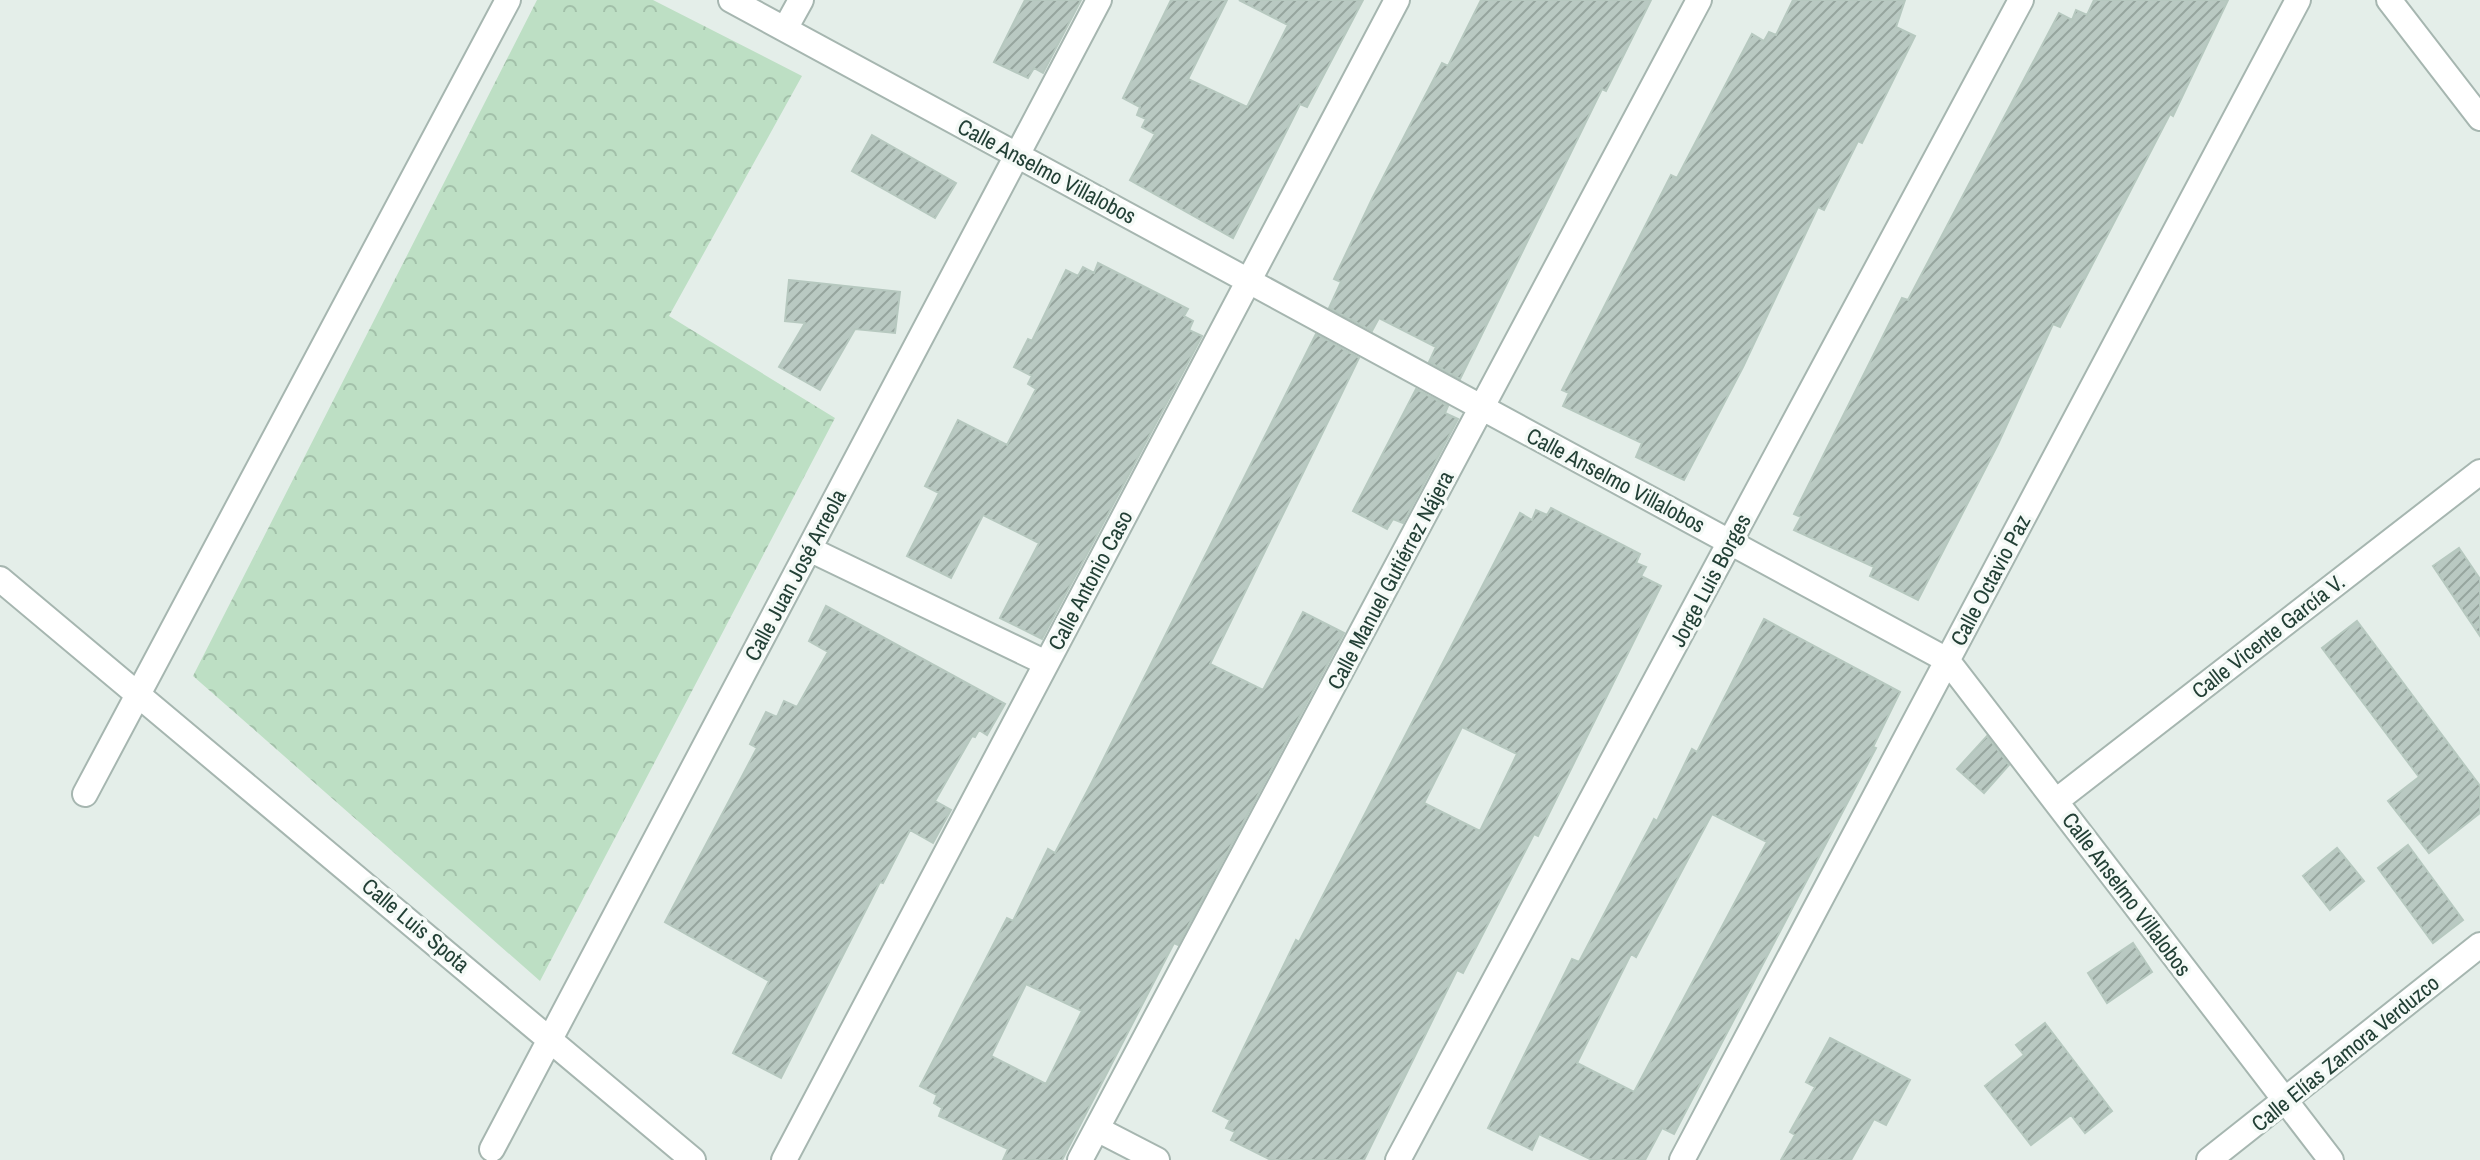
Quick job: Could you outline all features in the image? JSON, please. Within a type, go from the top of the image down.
[{"type":"street","points":[[85,794],[508,0]]},
{"type":"street","name":"Calle Anselmo Villalobos","points":[[731,0],[1947,660],[2331,1160]]},
{"type":"street","points":[[785,29],[801,0]]},
{"type":"street","name":"Calle Juan José Arreola","points":[[492,1149],[1099,0]]},
{"type":"street","name":"Calle Antonio Caso","points":[[784,1160],[1397,0]]},
{"type":"street","name":"Calle Manuel Gutiérrez Nájera","points":[[1080,1160],[1699,0]]},
{"type":"street","name":"Jorge Luis Borges","points":[[1398,1160],[2021,0]]},
{"type":"street","name":"Calle Octavio Paz","points":[[1682,1160],[2298,0]]},
{"type":"street","points":[[2389,0],[2480,118]]},
{"type":"street","name":"Calle Vicente García V.","points":[[2056,801],[2480,472]]},
{"type":"street","points":[[809,549],[1046,663]]},
{"type":"street","name":"Calle Luis Spota","points":[[0,579],[139,692],[693,1160]]},
{"type":"street","name":"Calle Elías Zamora Verduzco","points":[[2209,1160],[2480,945]]},
{"type":"street","points":[[1097,1129],[1157,1160]]},
{"type":"green space","points":[[537,0],[653,0],[802,76],[669,316],[835,418],[540,981],[193,676]]},
{"type":"building","points":[[1025,0],[1081,0],[1043,73],[1034,68],[1028,78],[994,62]]},
{"type":"building","points":[[1171,0],[1227,0],[1188,79],[1247,107],[1288,25],[1239,0],[1363,0],[1307,107],[1300,104],[1233,238],[1130,180],[1155,134],[1142,127],[1146,119],[1137,115],[1140,107],[1123,98]]},
{"type":"building","points":[[1481,0],[1651,0],[1606,91],[1602,89],[1460,379],[1429,362],[1436,347],[1379,318],[1372,331],[1329,308],[1341,282],[1334,279],[1372,199],[1442,63],[1448,66]]},
{"type":"building","points":[[1793,0],[1905,0],[1896,27],[1915,36],[1862,143],[1858,141],[1824,210],[1818,207],[1743,367],[1684,480],[1636,457],[1642,443],[1563,406],[1569,393],[1562,390],[1671,175],[1677,178],[1752,34],[1764,41],[1769,32],[1776,35]]},
{"type":"building","points":[[2094,0],[2228,0],[2173,116],[2170,114],[2060,327],[2053,324],[1998,444],[1918,600],[1870,576],[1874,567],[1794,530],[1801,517],[1794,514],[1902,298],[1908,300],[2059,13],[2072,20],[2076,10],[2087,15]]},
{"type":"building","points":[[872,135],[956,183],[935,218],[852,171]]},
{"type":"building","points":[[1098,263],[1188,309],[1184,316],[1193,321],[1189,330],[1202,336],[1042,639],[1000,618],[1039,543],[983,515],[951,578],[907,556],[939,493],[925,486],[958,420],[1007,445],[1036,389],[1028,384],[1032,376],[1014,367],[1028,339],[1032,341],[1066,270],[1078,276],[1083,267],[1094,273]]},
{"type":"building","points":[[789,280],[900,292],[895,333],[855,329],[820,390],[779,367],[805,323],[785,321]]},
{"type":"building","points":[[1316,334],[1359,358],[1210,664],[1263,690],[1303,612],[1344,633],[1178,945],[1174,943],[1062,1160],[1003,1160],[1008,1149],[939,1116],[942,1108],[934,1103],[937,1095],[920,1086],[1007,918],[1013,921],[1048,849],[1055,853]],"holes":[[[1026,984],[1082,1011],[1046,1084],[991,1056]]]},
{"type":"building","points":[[1416,389],[1448,406],[1445,413],[1458,419],[1403,523],[1393,519],[1387,529],[1353,511]]},
{"type":"building","points":[[1551,508],[1640,554],[1636,563],[1646,567],[1641,576],[1661,586],[1538,836],[1534,834],[1463,973],[1457,970],[1364,1160],[1271,1160],[1231,1140],[1235,1132],[1226,1128],[1230,1120],[1213,1111],[1296,940],[1299,942],[1520,513],[1532,520],[1536,510],[1547,515]],"holes":[[[1462,727],[1517,754],[1480,831],[1424,803]]]},
{"type":"building","points":[[2459,548],[2480,579],[2480,636],[2433,566]]},
{"type":"building","points":[[826,606],[1005,704],[987,735],[979,730],[975,737],[972,736],[935,801],[951,810],[933,843],[910,830],[883,883],[880,882],[781,1078],[733,1053],[769,981],[665,922],[757,748],[750,744],[766,712],[777,717],[784,701],[797,707],[828,652],[809,641]]},
{"type":"building","points":[[1764,619],[1900,692],[1873,747],[1876,748],[1674,1134],[1662,1128],[1645,1160],[1592,1160],[1539,1134],[1532,1150],[1488,1128],[1572,959],[1579,962],[1654,819],[1657,821],[1692,749],[1697,752]],"holes":[[[1712,814],[1767,842],[1634,1092],[1577,1063],[1631,954],[1636,957]]]},
{"type":"building","points":[[2357,621],[2480,786],[2480,813],[2429,853],[2388,801],[2419,777],[2322,648]]},
{"type":"building","points":[[1987,736],[2009,765],[1984,793],[1957,769]]},
{"type":"building","points":[[2408,845],[2463,920],[2433,943],[2378,868]]},
{"type":"building","points":[[2337,848],[2364,881],[2330,910],[2303,876]]},
{"type":"building","points":[[2133,943],[2152,972],[2107,1003],[2088,973]]},
{"type":"building","points":[[2045,1023],[2112,1111],[2085,1133],[2071,1115],[2031,1145],[1985,1086],[2024,1055],[2016,1045]]},
{"type":"building","points":[[1830,1038],[1910,1080],[1886,1125],[1874,1119],[1851,1160],[1781,1160],[1795,1135],[1790,1132],[1815,1087],[1806,1082]]}]
